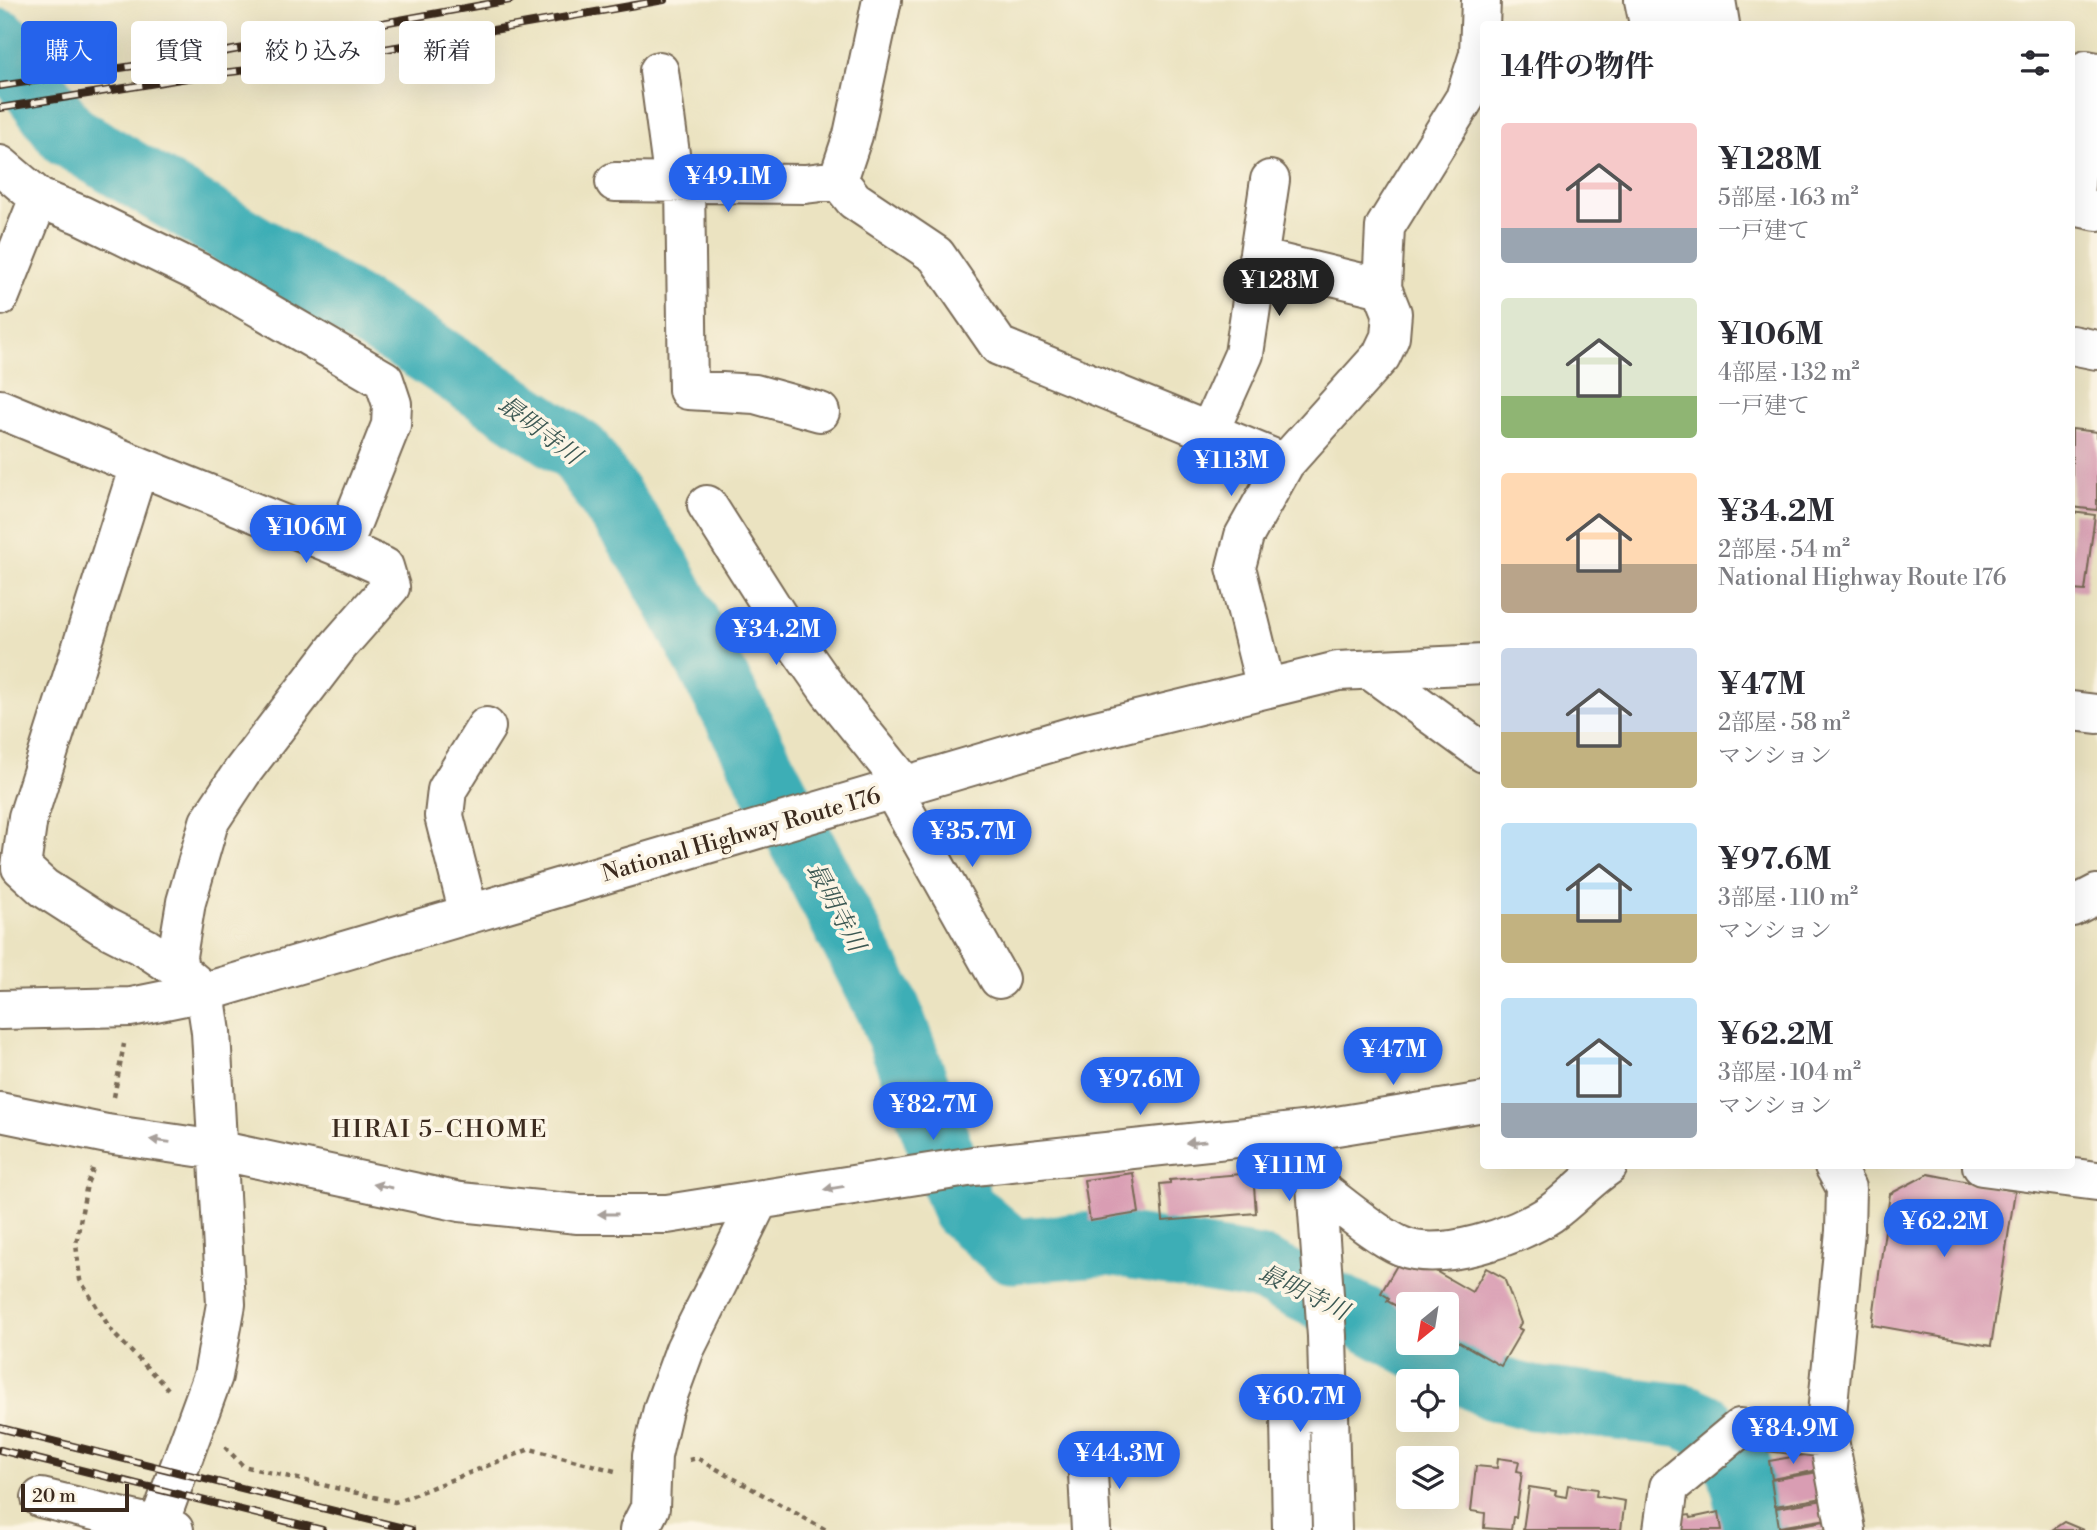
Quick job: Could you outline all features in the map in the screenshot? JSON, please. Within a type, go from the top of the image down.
[{"type":"main road","points":[[838,180],[853,135],[882,0]]},
{"type":"main road","points":[[1480,21],[1481,0]]},
{"type":"main road","points":[[1644,0],[1648,21]]},
{"type":"main road","points":[[1679,0],[1683,21]]},
{"type":"main road","points":[[1716,0],[1720,21]]},
{"type":"main road","points":[[1266,688],[1236,567],[1244,536],[1285,463],[1381,356],[1390,337],[1392,313],[1382,288],[1385,227],[1465,98],[1479,54],[1480,27]]},
{"type":"main road","points":[[2075,185],[2086,70],[2097,72]]},
{"type":"main road","points":[[659,71],[679,184],[688,390],[755,394],[820,412]]},
{"type":"main road","points":[[0,165],[39,198],[81,215],[198,272],[384,380],[392,404],[391,425],[342,548]]},
{"type":"main road","points":[[615,182],[805,184],[838,180]]},
{"type":"main road","points":[[838,180],[855,200],[936,255],[999,346],[1285,463]]},
{"type":"main road","points":[[1209,432],[1244,354],[1270,180]]},
{"type":"main road","points":[[0,296],[39,198]]},
{"type":"main road","points":[[2075,206],[2097,211]]},
{"type":"main road","points":[[1258,258],[1382,288]]},
{"type":"main road","points":[[2075,346],[2097,350]]},
{"type":"main road","points":[[0,409],[384,567],[390,587],[323,666],[242,772],[209,822],[186,902],[177,956],[192,981],[211,1032],[226,1304],[213,1376],[197,1418],[166,1528],[112,1522],[41,1498]]},
{"type":"main road","points":[[139,466],[28,817],[10,857],[44,888],[103,926],[146,948],[192,981]]},
{"type":"main road","points":[[707,505],[814,670],[899,787],[999,979]]},
{"type":"main road","name":"National Highway Route 176","points":[[0,1010],[131,1007],[192,981],[469,914],[1080,734],[1338,671],[1480,664]]},
{"type":"main road","points":[[1370,670],[1480,750]]},
{"type":"main road","points":[[2075,711],[2097,714]]},
{"type":"main road","points":[[469,914],[444,816],[447,790],[486,727]]},
{"type":"main road","points":[[2075,905],[2097,894]]},
{"type":"main road","points":[[0,1112],[107,1133],[217,1150],[460,1202],[578,1214],[667,1214],[974,1166],[1312,1130],[1480,1103]]},
{"type":"main road","points":[[1312,1130],[1324,1271],[1332,1530]]},
{"type":"main road","points":[[1317,1187],[1402,1247],[1436,1251],[1497,1240],[1525,1228],[1551,1213],[1604,1169]]},
{"type":"main road","points":[[1836,1169],[1846,1188],[1845,1231],[1826,1424],[1846,1530]]},
{"type":"main road","points":[[2005,1169],[2097,1181]]},
{"type":"main road","points":[[639,1530],[650,1508],[652,1456],[663,1409],[685,1349],[759,1200]]},
{"type":"main road","points":[[1292,1530],[1290,1417],[1329,1405]]},
{"type":"main road","points":[[1662,1530],[1669,1487],[1740,1428],[1829,1438]]},
{"type":"main road","points":[[1087,1455],[1091,1530]]},
{"type":"path","points":[[131,1007],[107,1133],[87,1184],[76,1244],[80,1280],[113,1333],[243,1466],[395,1502],[530,1449],[617,1471],[652,1470],[697,1458],[826,1530]]},
{"type":"building","points":[[2075,429],[2097,432],[2097,510],[2075,507]]},
{"type":"building","points":[[2075,512],[2095,515],[2085,591],[2075,590]]},
{"type":"building","points":[[1133,1173],[1139,1213],[1090,1221],[1084,1180]]},
{"type":"building","points":[[1253,1173],[1256,1213],[1163,1221],[1160,1184],[1170,1183],[1170,1180]]},
{"type":"building","points":[[1928,1174],[2015,1191],[1991,1346],[1872,1325],[1890,1194]]},
{"type":"building","points":[[1404,1253],[1472,1292],[1486,1268],[1504,1278],[1521,1323],[1518,1328],[1522,1330],[1501,1366],[1460,1342],[1460,1292],[1396,1292],[1396,1306],[1387,1301],[1389,1298],[1381,1293]]},
{"type":"building","points":[[1815,1453],[1818,1470],[1772,1479],[1769,1461]]},
{"type":"building","points":[[1498,1458],[1519,1461],[1517,1471],[1522,1472],[1516,1517],[1513,1517],[1511,1530],[1484,1528],[1485,1513],[1471,1511],[1476,1466],[1497,1468]]},
{"type":"building","points":[[1819,1472],[1823,1498],[1775,1506],[1771,1480]]},
{"type":"building","points":[[1568,1485],[1597,1489],[1596,1496],[1625,1501],[1621,1530],[1523,1530],[1529,1487],[1556,1491],[1555,1495],[1566,1497]]},
{"type":"building","points":[[1824,1500],[1827,1519],[1779,1527],[1776,1508]]},
{"type":"building","points":[[1719,1512],[1722,1530],[1679,1530],[1676,1517],[1690,1515],[1691,1518]]},
{"type":"building","points":[[1825,1521],[1826,1530],[1777,1530],[1777,1529]]},
{"type":"building","points":[[2064,1522],[2083,1530],[2052,1530]]},
{"type":"waterway","name":"最明寺川","points":[[0,41],[68,135],[422,348],[579,452],[659,568],[889,1010],[963,1209],[1012,1251],[1109,1243],[1259,1268],[1365,1319],[1493,1388],[1532,1398],[1684,1416],[1704,1425],[1739,1466],[1754,1530]]},
{"type":"railway","points":[[0,86],[200,56],[510,0]]},
{"type":"railway","points":[[0,108],[212,74],[294,65],[664,0]]},
{"type":"railway","points":[[0,1428],[411,1530]]},
{"type":"railway","points":[[0,1450],[322,1530]]},
{"type":"district","name":"HIRAI 5-CHOME","points":[[440,1129]]}]
